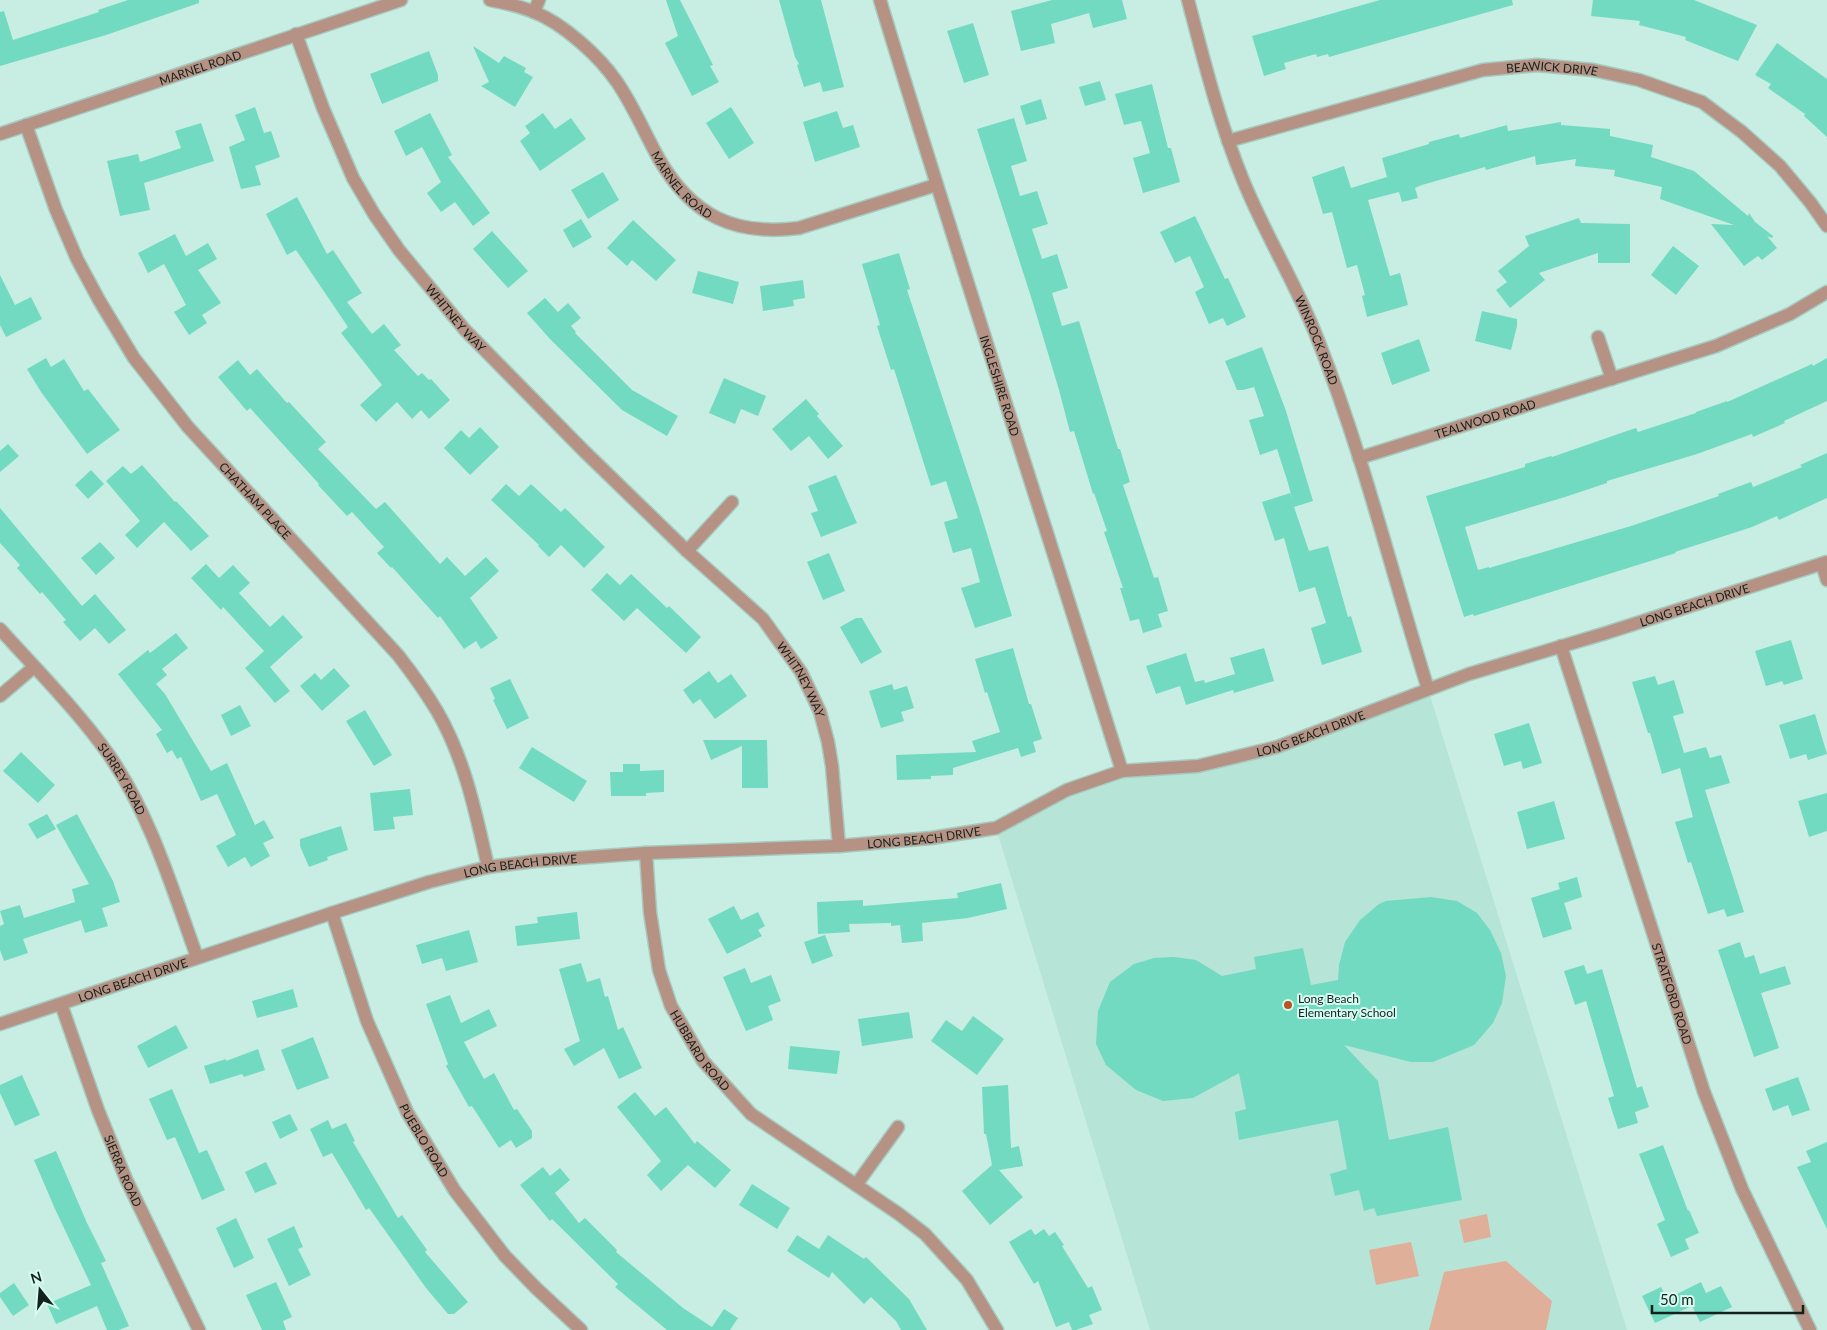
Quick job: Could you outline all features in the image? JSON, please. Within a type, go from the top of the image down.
[{"type":"street","name":"MARNEL ROAD","points":[[0,134],[401,0]]},
{"type":"street","name":"MARNEL ROAD","points":[[490,0],[536,6],[549,19],[595,56],[606,68],[629,101],[660,161],[674,181],[696,205],[720,220],[752,229],[784,230],[798,228],[936,185]]},
{"type":"street","name":"INGLESHIRE ROAD","points":[[880,0],[936,185],[1011,416],[1122,771]]},
{"type":"street","name":"WINROCK ROAD","points":[[1188,0],[1209,81],[1243,181],[1318,339],[1359,458],[1428,689]]},
{"type":"street","name":"WHITNEY WAY","points":[[296,34],[323,108],[353,178],[374,214],[399,250],[466,330],[583,450],[687,551],[764,619],[801,672],[820,712],[828,742],[839,846]]},
{"type":"street","name":"BEAWICK DRIVE","points":[[1228,140],[1482,70],[1537,65],[1593,70],[1638,80],[1702,102],[1742,132],[1780,166],[1827,226]]},
{"type":"street","name":"CHATHAM PLACE","points":[[26,125],[56,210],[77,259],[134,358],[188,426],[398,654],[438,712],[465,774],[488,867]]},
{"type":"street","name":"TEALWOOD ROAD","points":[[1359,458],[1716,346],[1790,314],[1827,292]]},
{"type":"street","points":[[1598,337],[1612,379]]},
{"type":"street","points":[[687,551],[732,502]]},
{"type":"street","points":[[1824,563],[1827,580]]},
{"type":"street","name":"LONG BEACH DRIVE","points":[[0,1024],[332,913],[429,882],[488,867],[536,861],[646,853],[839,846],[931,838],[996,828],[1067,790],[1122,771],[1198,766],[1277,747],[1469,674],[1824,563]]},
{"type":"street","name":"SURREY ROAD","points":[[0,629],[88,728],[124,780],[142,812],[163,862],[197,957]]},
{"type":"street","name":"STRATFORD ROAD","points":[[1561,646],[1671,994],[1708,1102],[1742,1189],[1810,1330]]},
{"type":"street","points":[[0,696],[34,667]]},
{"type":"street","name":"HUBBARD ROAD","points":[[646,853],[650,912],[659,970],[671,1006],[703,1061],[751,1114],[899,1214],[925,1234],[966,1280],[997,1330]]},
{"type":"street","name":"PUEBLO ROAD","points":[[332,913],[367,1021],[407,1112],[455,1191],[505,1256],[581,1330]]},
{"type":"street","name":"SIERRA ROAD","points":[[61,1004],[98,1110],[126,1180],[199,1330]]},
{"type":"street","points":[[856,1185],[898,1127]]},
{"type":"shaded area","name":"Long Beach Elementary School","points":[[1428,689],[1627,1330],[1150,1330],[996,828],[1122,771],[1198,766],[1277,747]]},
{"type":"shaded area","points":[[1487,1214],[1491,1237],[1464,1243],[1459,1220]]},
{"type":"shaded area","points":[[1411,1242],[1419,1276],[1376,1285],[1369,1250]]},
{"type":"shaded area","points":[[1506,1261],[1552,1301],[1546,1330],[1429,1330],[1444,1272]]},
{"type":"building","points":[[128,0],[199,0],[199,3],[106,35],[0,66],[0,12],[4,11],[13,40],[99,12],[98,10]]},
{"type":"building","points":[[666,0],[680,0],[713,65],[710,66],[719,82],[692,96],[665,43],[678,36]]},
{"type":"building","points":[[779,0],[821,0],[844,87],[823,92],[820,82],[804,87],[797,65],[799,64],[795,57]]},
{"type":"building","points":[[1052,0],[1122,0],[1127,19],[1093,28],[1089,13],[1051,24],[1055,43],[1021,51],[1011,11]]},
{"type":"building","points":[[1380,0],[1512,0],[1513,5],[1329,57],[1328,54],[1317,57],[1316,54],[1284,63],[1286,69],[1264,76],[1252,36]]},
{"type":"building","points":[[1593,0],[1694,0],[1757,25],[1738,61],[1685,40],[1686,37],[1639,25],[1640,21],[1591,16]]},
{"type":"building","points":[[973,23],[989,75],[964,83],[947,31]]},
{"type":"building","points":[[1777,43],[1827,79],[1827,137],[1804,116],[1805,114],[1768,88],[1771,84],[1755,75]]},
{"type":"building","points":[[473,46],[499,63],[504,56],[526,68],[524,72],[533,77],[515,107],[481,86],[489,82]]},
{"type":"building","points":[[429,51],[438,75],[438,81],[382,104],[370,74]]},
{"type":"building","points":[[1100,81],[1106,100],[1085,106],[1079,87]]},
{"type":"building","points":[[1152,84],[1168,148],[1171,148],[1180,182],[1143,193],[1133,158],[1150,153],[1141,121],[1124,125],[1115,94]]},
{"type":"building","points":[[1041,99],[1047,119],[1026,125],[1020,106]]},
{"type":"building","points":[[255,107],[264,133],[271,131],[280,157],[255,166],[261,185],[241,189],[229,147],[245,140],[235,115]]},
{"type":"building","points":[[731,107],[754,143],[729,159],[706,123]]},
{"type":"building","points":[[837,111],[843,128],[853,125],[860,147],[815,162],[803,122]]},
{"type":"building","points":[[430,113],[452,155],[448,157],[490,213],[473,226],[455,202],[441,212],[427,193],[441,182],[422,147],[406,156],[394,131]]},
{"type":"building","points":[[543,113],[555,129],[571,118],[586,139],[540,171],[520,141],[530,133],[525,126]]},
{"type":"building","points":[[1014,118],[1027,161],[1011,166],[1020,196],[1037,191],[1048,224],[1032,229],[1042,259],[1057,254],[1068,288],[1052,293],[1062,326],[1079,321],[1130,482],[1123,485],[1154,578],[1158,577],[1168,611],[1158,614],[1162,627],[1143,633],[1139,619],[1130,621],[1120,588],[1123,588],[1104,532],[1107,531],[1093,494],[1074,431],[1070,432],[1032,300],[977,129]]},
{"type":"building","points":[[1561,122],[1561,125],[1610,129],[1610,136],[1653,145],[1651,157],[1694,171],[1748,216],[1749,213],[1755,222],[1773,236],[1772,238],[1767,236],[1777,248],[1762,260],[1758,256],[1744,266],[1711,224],[1734,225],[1660,199],[1662,187],[1614,176],[1615,170],[1575,166],[1576,159],[1536,165],[1535,156],[1486,170],[1485,167],[1422,185],[1415,188],[1418,198],[1402,202],[1399,192],[1368,200],[1390,276],[1400,273],[1408,305],[1367,317],[1362,296],[1365,295],[1357,265],[1347,268],[1332,212],[1323,214],[1312,177],[1344,166],[1351,188],[1387,177],[1382,158],[1429,144],[1429,142],[1459,134],[1460,138],[1507,125],[1508,131]]},
{"type":"building","points":[[201,123],[214,161],[144,183],[150,210],[120,216],[107,161],[138,154],[140,162],[181,148],[175,131]]},
{"type":"building","points":[[603,172],[619,200],[588,219],[571,190]]},
{"type":"building","points":[[297,197],[327,254],[333,250],[362,293],[347,302],[372,334],[384,324],[401,345],[394,350],[418,376],[422,373],[429,380],[431,379],[450,400],[429,419],[421,410],[412,419],[397,402],[376,422],[360,405],[382,385],[341,333],[348,327],[296,250],[287,255],[266,214]]},
{"type":"building","points":[[1195,216],[1225,279],[1228,278],[1246,317],[1227,326],[1223,318],[1209,324],[1195,292],[1204,287],[1190,256],[1175,263],[1160,232]]},
{"type":"building","points":[[1579,218],[1581,223],[1630,224],[1630,263],[1598,263],[1598,253],[1539,273],[1545,280],[1510,308],[1496,290],[1507,282],[1498,271],[1529,246],[1525,236]]},
{"type":"building","points":[[581,219],[592,237],[573,248],[563,230]]},
{"type":"building","points":[[633,220],[676,260],[656,281],[632,260],[627,266],[607,248]]},
{"type":"building","points":[[492,231],[528,271],[508,288],[473,249]]},
{"type":"building","points":[[175,234],[186,256],[208,243],[217,259],[198,270],[221,303],[202,315],[207,323],[189,335],[174,312],[186,305],[164,264],[148,273],[138,253]]},
{"type":"building","points":[[1673,246],[1699,266],[1676,295],[1651,275]]},
{"type":"building","points":[[899,253],[910,289],[907,290],[980,511],[1012,616],[975,628],[961,588],[980,582],[971,548],[953,553],[944,522],[958,518],[946,481],[931,486],[894,369],[891,370],[877,326],[880,325],[862,264]]},
{"type":"building","points":[[698,271],[739,282],[733,304],[692,293]]},
{"type":"building","points":[[0,275],[15,305],[31,297],[42,319],[6,337],[0,325]]},
{"type":"building","points":[[803,280],[805,298],[793,300],[794,306],[763,311],[760,286]]},
{"type":"building","points":[[545,298],[558,312],[568,303],[581,318],[571,326],[575,333],[632,390],[678,416],[667,436],[622,410],[550,339],[527,313]]},
{"type":"building","points":[[1482,311],[1517,319],[1511,350],[1475,341]]},
{"type":"building","points":[[1419,339],[1430,371],[1392,385],[1381,353]]},
{"type":"building","points":[[1262,347],[1286,411],[1313,501],[1294,507],[1309,551],[1328,546],[1348,617],[1351,616],[1362,652],[1322,665],[1311,628],[1326,623],[1315,587],[1299,592],[1284,538],[1275,541],[1262,502],[1290,493],[1292,499],[1288,483],[1277,449],[1260,455],[1249,420],[1264,416],[1254,387],[1237,390],[1225,361]]},
{"type":"building","points":[[46,358],[51,367],[64,359],[84,391],[88,389],[120,430],[87,454],[41,392],[27,369]]},
{"type":"building","points":[[1827,358],[1827,401],[1784,421],[1785,423],[1753,437],[1752,434],[1697,454],[1607,481],[1607,483],[1565,497],[1465,527],[1478,570],[1489,568],[1631,526],[1719,496],[1718,494],[1751,482],[1753,487],[1802,467],[1800,465],[1827,453],[1827,498],[1779,520],[1777,516],[1752,527],[1676,553],[1474,616],[1473,614],[1464,617],[1426,496],[1525,467],[1525,464],[1552,457],[1636,428],[1638,432],[1696,413],[1727,402],[1812,364],[1813,366]]},
{"type":"building","points":[[238,360],[250,375],[257,369],[287,403],[289,402],[326,442],[318,449],[376,509],[385,502],[440,564],[447,557],[465,576],[486,557],[499,571],[470,598],[498,638],[481,649],[476,641],[464,649],[440,616],[438,618],[377,553],[384,547],[352,512],[347,516],[250,408],[247,411],[218,377]]},
{"type":"building","points":[[724,378],[766,396],[758,416],[741,409],[735,424],[709,413]]},
{"type":"building","points":[[806,399],[819,414],[817,416],[843,446],[828,459],[809,436],[791,451],[772,429]]},
{"type":"building","points":[[480,427],[499,447],[470,475],[444,448],[461,430],[469,438]]},
{"type":"building","points":[[8,444],[19,456],[0,472],[0,451]]},
{"type":"building","points":[[142,465],[209,536],[191,551],[164,522],[137,548],[125,535],[140,521],[106,481],[123,466],[131,474]]},
{"type":"building","points":[[91,470],[104,484],[88,499],[75,485]]},
{"type":"building","points":[[836,475],[857,523],[821,537],[811,513],[818,511],[808,486]]},
{"type":"building","points":[[506,484],[519,496],[531,484],[561,512],[565,508],[605,547],[584,568],[561,545],[549,557],[539,545],[491,500]]},
{"type":"building","points":[[0,508],[82,606],[95,594],[126,630],[109,644],[95,628],[80,641],[63,622],[66,620],[42,592],[40,594],[17,568],[20,565],[0,543]]},
{"type":"building","points":[[100,542],[115,558],[96,575],[81,558]]},
{"type":"building","points":[[829,553],[845,591],[823,600],[807,562]]},
{"type":"building","points":[[206,564],[219,578],[233,565],[250,583],[239,593],[270,627],[283,615],[303,637],[270,667],[290,691],[275,703],[245,668],[264,651],[223,607],[221,610],[191,578]]},
{"type":"building","points":[[607,573],[620,585],[631,574],[667,608],[669,606],[701,637],[686,653],[637,608],[624,621],[591,590]]},
{"type":"building","points":[[856,618],[862,618],[882,652],[861,664],[840,627]]},
{"type":"building","points":[[176,633],[188,648],[162,669],[167,675],[156,684],[165,694],[211,771],[227,763],[255,825],[264,820],[274,838],[263,843],[270,856],[251,867],[245,857],[228,867],[216,846],[236,835],[217,794],[201,801],[181,757],[177,759],[172,750],[167,753],[156,734],[162,730],[118,674],[148,650],[150,653]]},
{"type":"building","points":[[1791,640],[1803,679],[1784,685],[1782,681],[1766,686],[1755,651]]},
{"type":"building","points":[[1013,648],[1029,704],[1031,704],[1042,739],[1033,742],[1036,752],[1021,757],[1018,748],[953,768],[953,775],[931,776],[931,779],[897,780],[896,755],[976,752],[972,741],[1000,732],[987,692],[985,693],[975,659]]},
{"type":"building","points":[[1264,648],[1274,681],[1234,693],[1233,690],[1186,705],[1180,686],[1156,694],[1146,666],[1186,653],[1195,682],[1204,680],[1205,683],[1235,674],[1230,658]]},
{"type":"building","points":[[334,668],[350,686],[322,711],[300,686],[315,673],[321,680]]},
{"type":"building","points":[[709,671],[718,683],[731,674],[747,696],[715,719],[700,699],[693,704],[683,690]]},
{"type":"building","points":[[1655,676],[1658,685],[1674,680],[1684,713],[1673,716],[1684,753],[1706,747],[1710,758],[1721,755],[1730,783],[1705,790],[1744,912],[1727,917],[1724,909],[1708,914],[1691,862],[1688,863],[1675,822],[1693,817],[1680,768],[1662,774],[1632,682]]},
{"type":"building","points":[[510,679],[529,718],[507,729],[493,700],[495,699],[490,688]]},
{"type":"building","points":[[892,684],[894,690],[907,686],[914,708],[901,712],[904,721],[881,728],[869,691]]},
{"type":"building","points":[[240,705],[251,726],[231,736],[221,715]]},
{"type":"building","points":[[365,710],[392,755],[374,766],[346,721]]},
{"type":"building","points":[[1815,714],[1827,754],[1808,760],[1806,754],[1790,759],[1779,725]]},
{"type":"building","points":[[1529,723],[1542,763],[1523,769],[1521,761],[1504,766],[1494,734]]},
{"type":"building","points":[[703,740],[767,740],[768,788],[742,788],[742,746],[711,760]]},
{"type":"building","points":[[532,747],[587,781],[574,802],[519,768]]},
{"type":"building","points":[[21,752],[55,785],[38,803],[3,771]]},
{"type":"building","points":[[623,764],[640,764],[640,771],[664,770],[664,792],[646,793],[646,796],[611,796],[610,772],[623,772]]},
{"type":"building","points":[[410,789],[413,815],[393,817],[395,829],[374,831],[370,793]]},
{"type":"building","points":[[1827,793],[1827,831],[1809,837],[1798,801]]},
{"type":"building","points":[[1554,801],[1565,839],[1527,849],[1517,812]]},
{"type":"building","points":[[47,814],[56,829],[37,839],[28,824]]},
{"type":"building","points":[[77,814],[113,881],[120,902],[102,908],[108,926],[85,933],[81,920],[23,939],[28,953],[4,961],[0,950],[0,926],[4,924],[0,911],[20,905],[24,918],[75,902],[72,889],[89,884],[56,825]]},
{"type":"building","points":[[341,826],[348,850],[327,857],[328,860],[309,867],[300,846],[300,839]]},
{"type":"building","points":[[1577,877],[1582,897],[1564,903],[1558,883]]},
{"type":"building","points":[[1001,883],[1007,909],[968,918],[922,923],[923,941],[902,943],[900,925],[891,926],[891,923],[849,924],[850,932],[818,934],[817,902],[863,900],[863,906],[958,898],[957,893]]},
{"type":"building","points":[[1560,889],[1572,929],[1543,938],[1531,898]]},
{"type":"building","points":[[1431,897],[1457,901],[1477,913],[1490,930],[1501,953],[1506,976],[1502,1003],[1493,1023],[1474,1045],[1433,1062],[1411,1062],[1344,1045],[1378,1081],[1389,1140],[1448,1127],[1462,1200],[1377,1216],[1374,1208],[1364,1211],[1359,1190],[1335,1196],[1330,1174],[1347,1169],[1338,1120],[1239,1140],[1235,1112],[1246,1109],[1239,1073],[1193,1098],[1163,1101],[1136,1090],[1106,1065],[1096,1044],[1098,1011],[1110,982],[1134,964],[1154,958],[1174,957],[1196,960],[1222,976],[1256,969],[1254,957],[1303,948],[1311,985],[1338,980],[1339,965],[1345,942],[1360,920],[1379,904],[1386,901]]},
{"type":"building","points":[[734,906],[741,920],[758,912],[765,926],[758,930],[762,936],[727,954],[708,919]]},
{"type":"building","points":[[577,912],[580,939],[517,946],[515,926],[538,923],[537,917]]},
{"type":"building","points":[[469,930],[478,962],[446,971],[442,958],[422,964],[416,945]]},
{"type":"building","points":[[825,935],[833,956],[812,964],[804,942]]},
{"type":"building","points":[[1740,942],[1745,958],[1754,955],[1760,974],[1785,966],[1791,984],[1761,993],[1779,1048],[1754,1057],[1718,950]]},
{"type":"building","points":[[581,963],[587,982],[600,978],[605,997],[608,996],[618,1030],[623,1027],[642,1068],[619,1079],[604,1048],[574,1066],[564,1049],[580,1041],[559,969]]},
{"type":"building","points":[[1584,965],[1587,974],[1602,969],[1637,1088],[1642,1086],[1649,1107],[1635,1112],[1638,1123],[1618,1129],[1608,1098],[1614,1096],[1586,1001],[1575,1005],[1564,971]]},
{"type":"building","points":[[745,968],[751,983],[771,975],[781,1001],[768,1006],[773,1020],[746,1031],[723,977]]},
{"type":"building","points":[[293,989],[298,1007],[257,1018],[252,1001]]},
{"type":"building","points":[[450,995],[461,1023],[489,1009],[497,1026],[464,1042],[484,1079],[494,1073],[514,1110],[517,1109],[532,1131],[532,1138],[516,1148],[511,1140],[499,1148],[472,1106],[469,1107],[446,1066],[448,1064],[426,1004]]},
{"type":"building","points":[[909,1012],[913,1038],[862,1046],[858,1019]]},
{"type":"building","points":[[973,1016],[1004,1039],[977,1075],[931,1041],[946,1020],[962,1031]]},
{"type":"building","points":[[176,1025],[188,1048],[148,1068],[137,1046]]},
{"type":"building","points":[[313,1037],[329,1078],[297,1090],[281,1050]]},
{"type":"building","points":[[790,1046],[840,1051],[837,1074],[788,1069]]},
{"type":"building","points":[[258,1049],[265,1070],[244,1077],[242,1074],[210,1084],[204,1066],[226,1059],[226,1061]]},
{"type":"building","points":[[22,1075],[40,1115],[15,1126],[0,1093],[0,1085]]},
{"type":"building","points":[[1798,1077],[1810,1110],[1792,1116],[1788,1105],[1773,1111],[1765,1089]]},
{"type":"building","points":[[1008,1085],[1011,1148],[1019,1146],[1023,1166],[999,1170],[1023,1197],[990,1225],[962,1191],[992,1165],[986,1134],[984,1134],[982,1087]]},
{"type":"building","points":[[172,1089],[199,1153],[207,1150],[225,1190],[202,1200],[175,1137],[167,1140],[149,1099]]},
{"type":"building","points":[[635,1092],[655,1116],[666,1107],[695,1144],[697,1141],[731,1170],[715,1188],[688,1165],[661,1191],[647,1175],[661,1161],[617,1107]]},
{"type":"building","points":[[290,1114],[298,1130],[280,1139],[272,1122]]},
{"type":"building","points":[[328,1120],[332,1129],[346,1123],[355,1141],[353,1142],[398,1218],[402,1215],[427,1250],[425,1252],[468,1302],[454,1314],[448,1314],[426,1288],[369,1208],[366,1210],[332,1153],[323,1157],[310,1129]]},
{"type":"building","points":[[1827,1142],[1827,1229],[1797,1167],[1811,1162],[1806,1151]]},
{"type":"building","points":[[1663,1145],[1688,1211],[1699,1233],[1685,1239],[1689,1249],[1671,1257],[1657,1224],[1665,1220],[1639,1154]]},
{"type":"building","points":[[56,1151],[87,1223],[106,1261],[101,1263],[129,1326],[119,1330],[107,1330],[97,1306],[56,1324],[47,1304],[91,1285],[34,1160]]},
{"type":"building","points":[[266,1162],[277,1184],[255,1193],[245,1172]]},
{"type":"building","points":[[543,1167],[550,1176],[560,1168],[570,1180],[555,1193],[579,1223],[585,1218],[617,1250],[616,1252],[683,1308],[712,1327],[724,1309],[738,1318],[730,1330],[667,1330],[615,1287],[618,1284],[552,1219],[550,1221],[520,1185]]},
{"type":"building","points":[[752,1184],[790,1208],[777,1229],[739,1205]]},
{"type":"building","points":[[236,1218],[254,1258],[234,1268],[216,1228]]},
{"type":"building","points":[[294,1226],[303,1247],[298,1249],[311,1275],[289,1286],[267,1239]]},
{"type":"building","points":[[1031,1229],[1035,1235],[1044,1229],[1049,1236],[1055,1232],[1088,1288],[1092,1286],[1102,1310],[1089,1315],[1093,1324],[1076,1330],[1072,1330],[1069,1322],[1056,1327],[1038,1281],[1034,1284],[1009,1242]]},
{"type":"building","points":[[797,1235],[819,1249],[828,1235],[864,1259],[866,1257],[909,1299],[927,1330],[901,1330],[896,1321],[871,1297],[864,1304],[832,1272],[829,1278],[787,1251]]},
{"type":"building","points":[[276,1282],[292,1317],[283,1321],[286,1330],[262,1330],[246,1295]]},
{"type":"building","points":[[1701,1282],[1706,1293],[1721,1286],[1732,1307],[1700,1322],[1692,1306],[1655,1323],[1642,1296],[1661,1287],[1667,1299]]},
{"type":"building","points":[[14,1283],[29,1305],[13,1316],[0,1297],[0,1293]]},
{"type":"place","name":"Long Beach Elementary School","points":[[1288,1005]]}]
